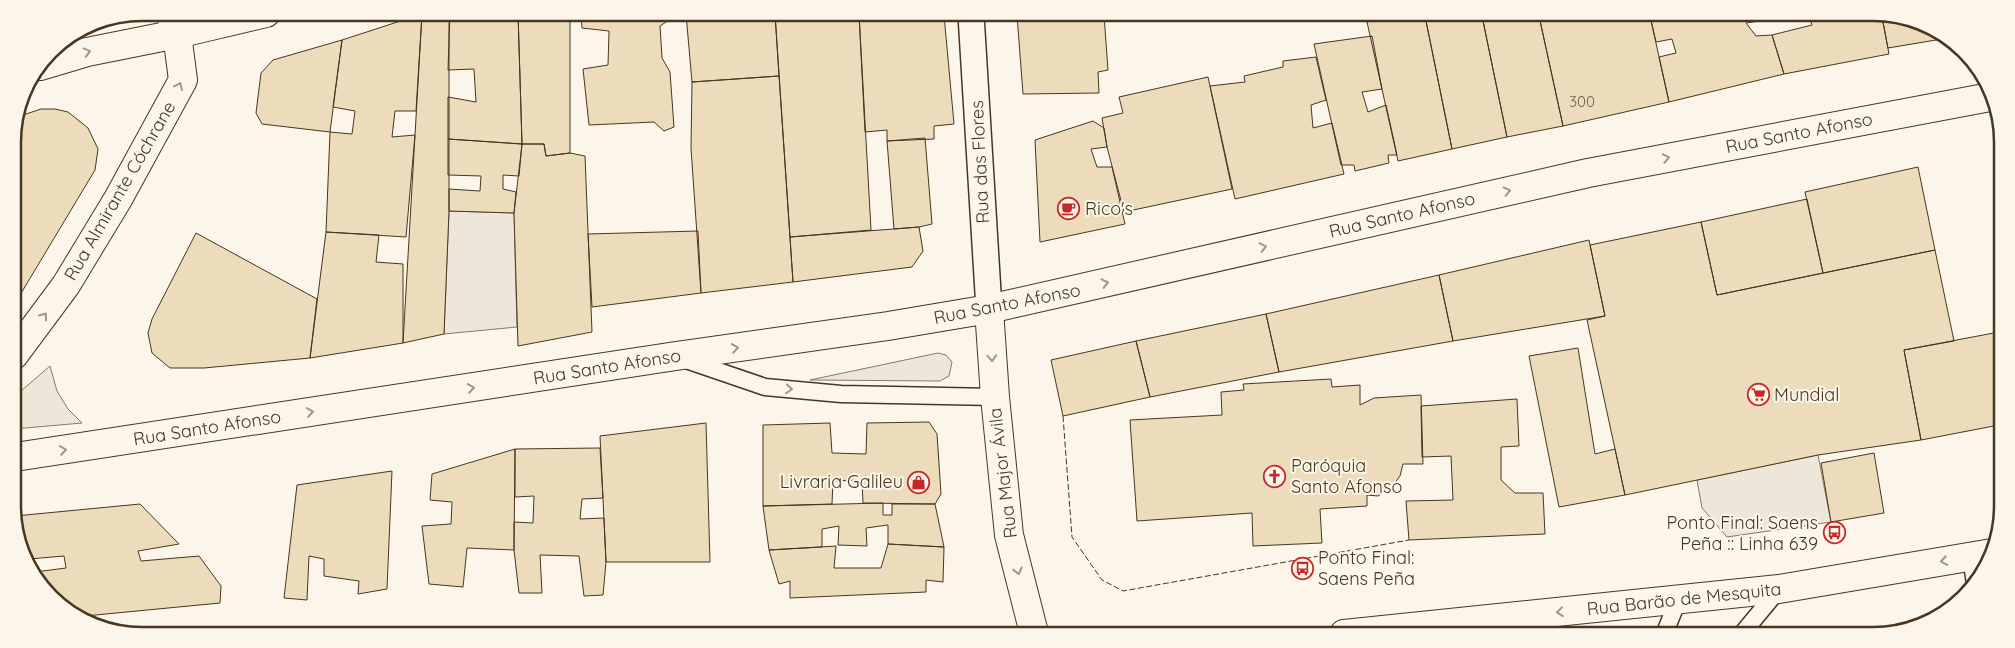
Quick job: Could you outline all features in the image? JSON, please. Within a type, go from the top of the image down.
[{"type":"street","name":"Rua das Flores","points":[[971,22],[989,309]]},
{"type":"street","points":[[51,63],[174,23]]},
{"type":"street","name":"Rua Almirante Cóchrane","points":[[21,345],[66,285],[118,199],[183,80],[174,23]]},
{"type":"street","name":"Rua Santo Afonso","points":[[21,456],[676,356],[888,326],[989,309],[1588,172],[1985,98]]},
{"type":"street","name":"Rua Major Ávila","points":[[989,309],[995,397],[1009,535],[1032,626]]},
{"type":"street","name":"Rua Barão de Mesquita","points":[[1420,626],[1779,589],[1981,554]]},
{"type":"lane","points":[[676,356],[765,387],[841,394],[995,397]]},
{"type":"lane","points":[[1748,626],[1779,589]]},
{"type":"lane","points":[[1668,626],[1678,600]]},
{"type":"shaded area","points":[[449,211],[514,213],[517,327],[444,334]]},
{"type":"shaded area","points":[[938,353],[946,355],[952,362],[949,376],[940,381],[810,380]]},
{"type":"shaded area","points":[[50,366],[57,391],[68,409],[82,423],[21,428],[21,391]]},
{"type":"shaded area","points":[[1818,455],[1831,522],[1727,537],[1702,508],[1697,480]]},
{"type":"building","points":[[1017,21],[1104,21],[1108,70],[1098,72],[1099,93],[1023,94]]},
{"type":"building","points":[[1426,21],[1452,149],[1398,161],[1367,22]]},
{"type":"building","points":[[1426,21],[1483,21],[1507,137],[1452,149]]},
{"type":"building","points":[[1483,21],[1540,21],[1563,126],[1507,137]]},
{"type":"building","points":[[1540,21],[1651,21],[1669,102],[1563,126]]},
{"type":"building","points":[[1651,21],[1759,21],[1746,23],[1756,36],[1772,35],[1784,74],[1669,102],[1659,57],[1676,53],[1672,39],[1656,42]]},
{"type":"building","points":[[1811,21],[1883,22],[1889,54],[1784,74],[1772,35],[1812,25]]},
{"type":"building","points":[[398,22],[422,22],[416,111],[395,111],[392,137],[415,135],[406,237],[326,232],[330,132],[352,134],[355,111],[333,107],[342,40]]},
{"type":"building","points":[[422,22],[449,22],[449,211],[444,334],[403,343]]},
{"type":"building","points":[[450,22],[518,22],[522,144],[448,139],[448,97],[476,102],[474,69],[448,70]]},
{"type":"building","points":[[518,22],[570,22],[570,153],[546,156],[544,144],[522,144]]},
{"type":"building","points":[[582,22],[666,22],[660,26],[662,58],[670,72],[674,127],[664,131],[654,122],[589,125],[583,69],[608,65],[609,31],[582,28]]},
{"type":"building","points":[[687,22],[775,22],[779,76],[692,82]]},
{"type":"building","points":[[776,22],[859,22],[871,230],[790,237]]},
{"type":"building","points":[[859,22],[945,22],[954,124],[934,126],[934,139],[887,141],[887,130],[865,132]]},
{"type":"building","points":[[1883,22],[1919,30],[1937,40],[1888,48]]},
{"type":"building","points":[[1372,36],[1382,89],[1362,92],[1368,112],[1386,105],[1397,155],[1388,155],[1389,163],[1355,171],[1354,165],[1341,165],[1314,44]]},
{"type":"building","points":[[342,40],[330,132],[262,124],[256,113],[261,73],[273,60]]},
{"type":"building","points":[[1316,57],[1326,100],[1311,105],[1313,128],[1332,123],[1344,174],[1235,199],[1210,86],[1245,82],[1244,76],[1283,67],[1283,61]]},
{"type":"building","points":[[779,76],[793,282],[701,293],[691,148],[692,82]]},
{"type":"building","points":[[1208,77],[1232,189],[1124,212],[1107,147],[1102,118],[1123,113],[1119,97]]},
{"type":"building","points":[[41,109],[55,109],[68,112],[88,128],[98,149],[95,170],[22,292],[22,127],[24,115]]},
{"type":"building","points":[[1093,121],[1104,128],[1107,147],[1091,149],[1097,167],[1112,167],[1125,224],[1040,242],[1035,140]]},
{"type":"building","points":[[925,138],[932,224],[894,229],[887,141]]},
{"type":"building","points":[[448,139],[522,144],[519,176],[503,175],[503,189],[516,192],[514,213],[449,211],[449,189],[480,191],[481,176],[448,175]]},
{"type":"building","points":[[522,144],[544,144],[546,156],[570,153],[585,156],[592,332],[518,346],[514,213]]},
{"type":"building","points":[[1918,167],[1935,250],[1823,273],[1805,192]]},
{"type":"building","points":[[1807,199],[1823,273],[1717,295],[1701,222]]},
{"type":"building","name":"Mundial","points":[[1701,222],[1717,295],[1935,250],[1954,341],[1904,350],[1921,440],[1818,455],[1625,495],[1587,320],[1605,316],[1590,245]]},
{"type":"building","points":[[919,227],[923,251],[912,267],[793,282],[790,237]]},
{"type":"building","points":[[698,231],[701,293],[592,307],[588,234]]},
{"type":"building","points":[[326,232],[379,235],[376,262],[403,264],[403,343],[310,358]]},
{"type":"building","points":[[196,233],[317,299],[310,358],[204,368],[170,368],[152,353],[148,333],[152,319]]},
{"type":"building","points":[[1589,240],[1605,316],[1453,341],[1439,275]]},
{"type":"building","points":[[1439,275],[1453,341],[1279,372],[1266,314]]},
{"type":"building","points":[[1266,314],[1279,372],[1150,397],[1136,341]]},
{"type":"building","points":[[1994,333],[1994,426],[1921,440],[1904,350]]},
{"type":"building","points":[[1136,341],[1150,397],[1063,416],[1051,360]]},
{"type":"building","points":[[1578,348],[1595,454],[1615,449],[1625,495],[1559,507],[1529,356]]},
{"type":"building","points":[[1331,379],[1332,387],[1360,385],[1360,405],[1374,398],[1421,395],[1423,464],[1403,464],[1400,476],[1391,488],[1378,496],[1367,495],[1367,506],[1320,509],[1322,543],[1253,546],[1252,513],[1137,521],[1130,420],[1222,415],[1221,392],[1244,390],[1243,384]]},
{"type":"building","points":[[1517,399],[1519,446],[1501,447],[1501,480],[1515,493],[1543,493],[1545,534],[1409,540],[1406,501],[1453,500],[1451,456],[1422,457],[1421,406]]},
{"type":"building","points":[[929,422],[937,434],[941,494],[935,504],[863,503],[862,480],[833,481],[832,504],[763,506],[763,425],[830,423],[832,453],[866,454],[867,423]]},
{"type":"building","points":[[706,423],[710,562],[606,562],[600,436]]},
{"type":"building","points":[[600,448],[603,498],[582,499],[580,519],[604,518],[606,562],[603,595],[584,596],[579,556],[540,555],[542,593],[519,593],[514,550],[514,522],[533,523],[534,496],[515,497],[515,449]]},
{"type":"building","points":[[515,449],[514,550],[467,548],[463,587],[429,584],[422,526],[451,524],[452,502],[430,500],[432,474]]},
{"type":"building","points":[[1874,453],[1884,513],[1831,522],[1821,463]]},
{"type":"building","points":[[392,471],[387,589],[358,594],[359,581],[324,576],[324,559],[309,556],[307,600],[284,598],[297,485]]},
{"type":"building","points":[[883,503],[883,515],[892,515],[892,504],[935,504],[944,547],[888,544],[888,525],[866,528],[867,546],[838,545],[839,526],[822,529],[822,547],[769,550],[763,506]]},
{"type":"building","points":[[140,504],[179,544],[138,551],[141,561],[199,556],[221,586],[220,603],[91,615],[69,602],[51,585],[42,573],[41,571],[66,568],[64,556],[34,559],[28,545],[22,515]]},
{"type":"building","points":[[888,544],[944,547],[943,582],[926,580],[926,592],[790,598],[790,581],[779,584],[769,550],[836,546],[834,568],[881,568]]},
{"type":"fence","points":[[1063,416],[1072,537],[1102,580],[1123,591],[1409,540]]},
{"type":"place","name":"Rico's","points":[[1069,209]]},
{"type":"place","name":"Mundial","points":[[1758,395]]},
{"type":"place","name":"Paróquia Santo Afonso","points":[[1275,476]]},
{"type":"place","name":"Livraria Galileu","points":[[919,482]]},
{"type":"place","name":"Ponto Final: Saens Peña :: Linha 639","points":[[1834,533]]},
{"type":"place","name":"Ponto Final: Saens Peña","points":[[1302,568]]}]
